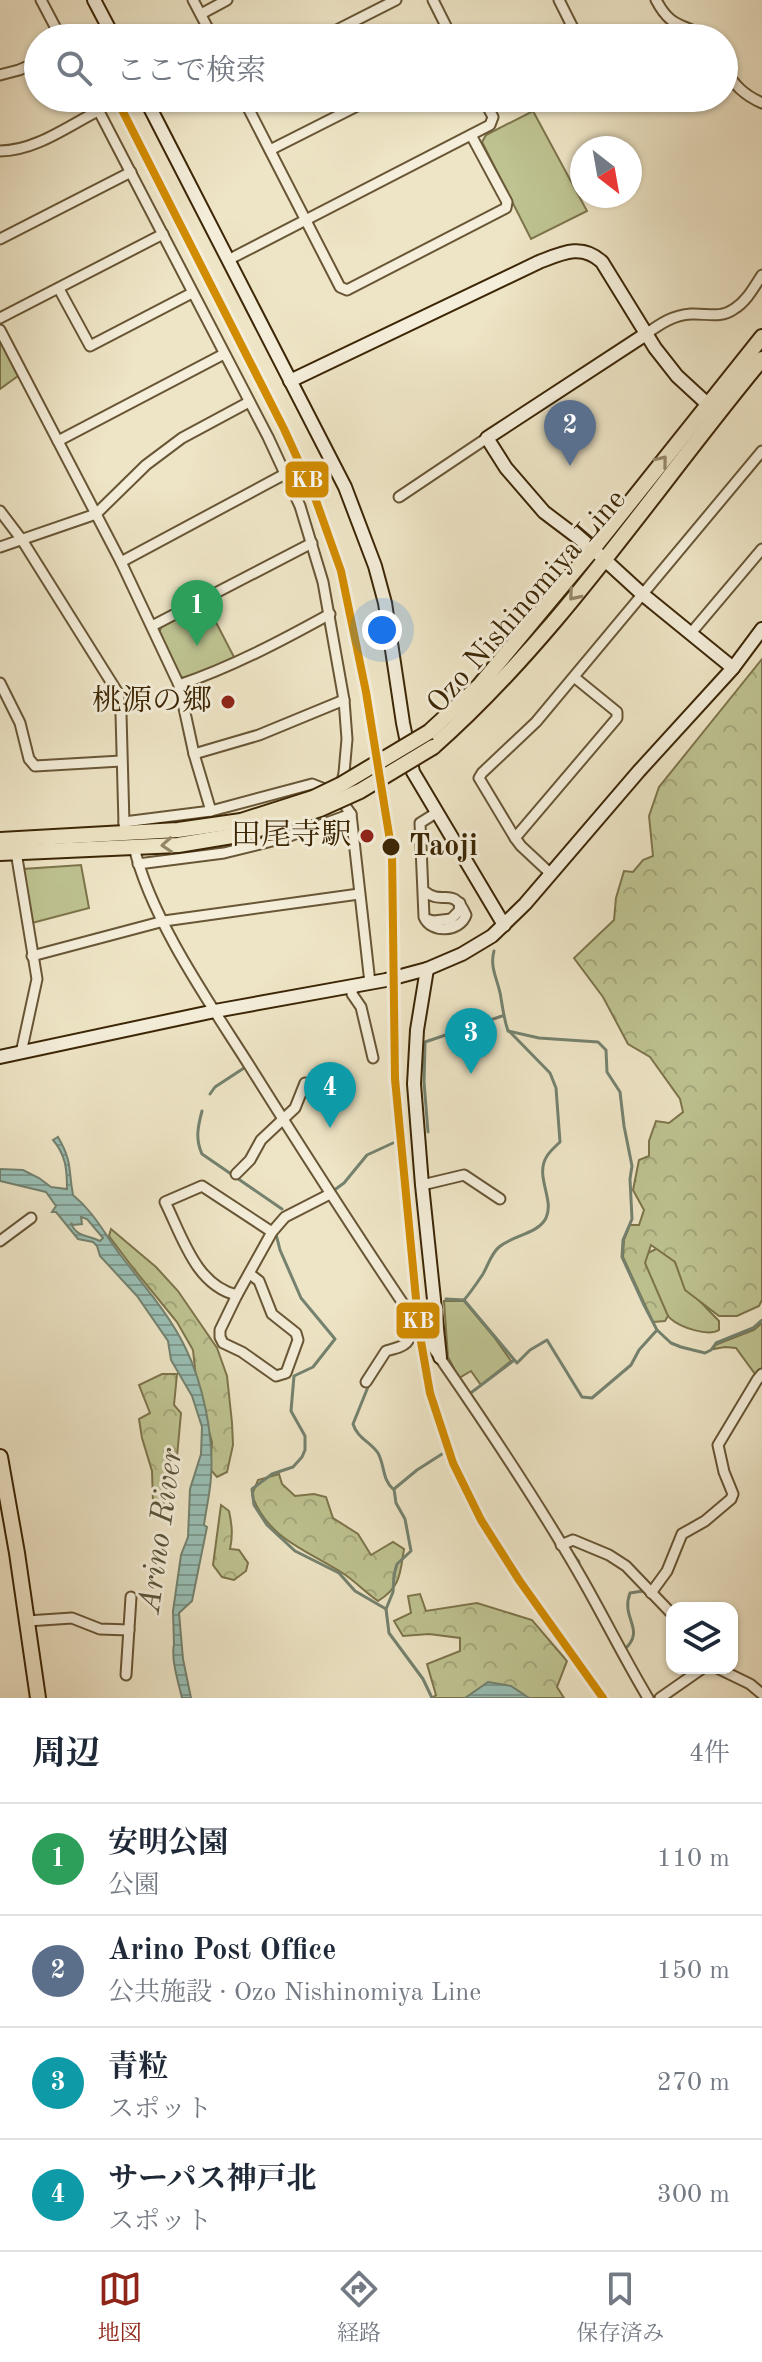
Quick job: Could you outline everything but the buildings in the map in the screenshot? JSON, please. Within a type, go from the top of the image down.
[{"type":"main road","name":"Ozo Nishinomiya Line","points":[[0,853],[178,845],[320,809],[360,791],[433,747],[489,694],[605,559],[762,337]]},
{"type":"main road","name":"Ozo Nishinomiya Line","points":[[0,840],[123,828],[178,830],[242,827],[323,794],[397,753],[429,732],[479,686],[712,409],[762,359]]},
{"type":"main road","points":[[0,1457],[38,1698]]},
{"type":"street","points":[[41,0],[54,24]]},
{"type":"street","points":[[94,0],[107,24]]},
{"type":"street","points":[[193,0],[206,24]]},
{"type":"street","points":[[201,14],[227,0]]},
{"type":"street","points":[[349,24],[396,0]]},
{"type":"street","points":[[433,0],[445,24]]},
{"type":"street","points":[[559,0],[571,24]]},
{"type":"street","points":[[656,0],[667,17],[679,24]]},
{"type":"street","points":[[0,75],[24,68]]},
{"type":"street","points":[[738,88],[762,103]]},
{"type":"street","points":[[0,151],[32,145],[96,112]]},
{"type":"street","points":[[99,112],[300,506],[330,614],[344,700],[347,739],[343,782],[337,794]]},
{"type":"street","points":[[152,112],[345,487],[375,566],[391,634],[408,754],[419,784],[504,925]]},
{"type":"street","points":[[250,112],[340,287],[347,290],[506,208],[507,202],[471,135]]},
{"type":"street","points":[[270,150],[345,112]]},
{"type":"street","points":[[228,260],[490,125],[493,117],[490,112]]},
{"type":"street","points":[[0,239],[131,172]]},
{"type":"street","points":[[0,318],[163,234]]},
{"type":"street","points":[[290,381],[564,251],[590,253],[602,262],[671,369],[712,409]]},
{"type":"street","points":[[399,497],[664,321],[679,316],[730,312],[743,303],[762,275]]},
{"type":"street","points":[[59,289],[90,346],[192,293]]},
{"type":"street","points":[[0,330],[121,562],[179,685],[194,754],[211,811]]},
{"type":"street","points":[[58,441],[224,354]]},
{"type":"street","points":[[0,547],[96,514],[146,465],[182,438],[249,402]]},
{"type":"street","points":[[487,438],[506,468],[544,512],[593,549],[641,593],[733,668]]},
{"type":"street","points":[[551,874],[515,838],[479,778],[536,722],[762,451]]},
{"type":"street","points":[[121,562],[285,474]]},
{"type":"street","points":[[0,511],[22,540],[118,693],[123,828],[211,811],[312,784],[337,794],[351,814],[370,983]]},
{"type":"street","points":[[152,626],[312,543]]},
{"type":"street","points":[[691,633],[762,549]]},
{"type":"street","points":[[179,685],[247,658],[330,614]]},
{"type":"street","points":[[0,1057],[215,1011],[370,983],[427,969],[477,947],[504,925],[551,874],[733,668],[762,629]]},
{"type":"street","points":[[515,838],[617,718],[617,712],[574,677]]},
{"type":"street","points":[[0,683],[20,723],[29,759],[35,766],[121,761]]},
{"type":"street","points":[[194,754],[259,735],[344,700]]},
{"type":"street","points":[[424,891],[431,896],[452,897],[460,903],[466,915],[464,921],[446,929],[432,927],[424,917],[420,823],[436,813]]},
{"type":"street","points":[[138,864],[224,853],[284,838],[351,814]]},
{"type":"street","points":[[134,847],[138,864],[164,921],[215,1011],[330,1194],[527,1489],[648,1698]]},
{"type":"street","points":[[16,852],[36,968],[36,989],[21,1053]]},
{"type":"street","points":[[32,956],[164,921],[359,894]]},
{"type":"street","points":[[427,969],[414,1052],[414,1084],[440,1357]]},
{"type":"street","points":[[353,986],[352,994],[361,1007],[373,1058]]},
{"type":"street","points":[[236,1174],[250,1160],[261,1140],[295,1108],[305,1083]]},
{"type":"street","points":[[422,1185],[464,1175],[500,1199]]},
{"type":"street","points":[[237,1295],[222,1291],[206,1277],[183,1241],[165,1202],[202,1186],[272,1232]]},
{"type":"street","points":[[250,1274],[259,1281],[272,1314],[296,1333],[298,1340],[286,1373],[276,1376],[242,1352],[223,1343],[220,1330],[272,1232],[285,1217],[330,1194]]},
{"type":"street","points":[[0,1241],[31,1218]]},
{"type":"street","points":[[366,1382],[386,1351],[410,1341],[415,1324]]},
{"type":"street","points":[[651,1593],[667,1571],[682,1534],[705,1521],[731,1499],[733,1494],[718,1445],[762,1374]]},
{"type":"street","points":[[561,1545],[573,1540],[609,1555],[626,1566],[666,1608]]},
{"type":"street","points":[[126,1675],[131,1597]]},
{"type":"street","points":[[27,1621],[72,1618],[100,1629],[129,1630]]},
{"type":"street","points":[[660,1698],[694,1674]]},
{"type":"street","points":[[729,1674],[762,1694]]},
{"type":"green space","points":[[534,112],[570,180],[570,208],[585,208],[587,211],[531,239],[482,142],[486,135]]},
{"type":"green space","points":[[0,339],[18,376],[0,389]]},
{"type":"green space","points":[[206,603],[235,659],[189,678],[180,677],[159,634],[161,627]]},
{"type":"green space","points":[[762,659],[762,1300],[759,1306],[737,1316],[719,1316],[685,1290],[675,1262],[651,1245],[645,1263],[668,1316],[665,1321],[653,1322],[623,1257],[624,1240],[630,1225],[639,1225],[644,1210],[633,1190],[639,1160],[649,1156],[649,1141],[656,1121],[669,1123],[683,1112],[680,1099],[650,1057],[628,1044],[603,997],[574,958],[614,920],[616,898],[624,871],[633,872],[643,860],[653,856],[649,816],[659,787]]},
{"type":"green space","points":[[81,865],[89,908],[32,923],[23,869]]},
{"type":"green space","points":[[111,1229],[156,1267],[178,1291],[217,1348],[227,1376],[233,1445],[227,1472],[217,1477],[210,1469],[212,1442],[197,1388],[193,1350],[177,1322],[109,1236]]},
{"type":"green space","points":[[658,1248],[674,1260],[687,1288],[719,1321],[719,1330],[694,1330],[668,1316],[641,1268],[644,1255]]},
{"type":"green space","points":[[444,1301],[464,1301],[511,1361],[481,1385],[471,1371],[459,1378],[448,1357]]},
{"type":"green space","points":[[762,1323],[762,1370],[755,1374],[736,1348],[714,1349],[715,1345],[754,1330]]},
{"type":"green space","points":[[162,1374],[177,1374],[174,1405],[181,1413],[173,1500],[162,1504],[153,1501],[152,1471],[139,1419],[150,1413],[139,1385]]},
{"type":"green space","points":[[279,1474],[282,1484],[295,1496],[314,1494],[326,1497],[333,1518],[358,1534],[371,1555],[393,1542],[404,1549],[398,1579],[386,1596],[378,1601],[344,1574],[290,1542],[268,1523],[252,1495],[258,1480]]},
{"type":"green space","points":[[221,1505],[229,1511],[232,1530],[230,1549],[239,1550],[248,1563],[246,1571],[234,1580],[222,1577],[213,1565]]},
{"type":"green space","points":[[420,1594],[426,1611],[477,1603],[532,1620],[567,1661],[557,1687],[564,1698],[432,1698],[436,1695],[427,1664],[460,1651],[460,1638],[429,1634],[403,1636],[394,1621],[411,1613],[408,1596]]},
{"type":"water","points":[[58,1137],[66,1153],[73,1195],[94,1217],[172,1323],[191,1361],[202,1393],[211,1461],[204,1525],[207,1527],[192,1601],[179,1613],[183,1659],[191,1698],[182,1698],[175,1671],[173,1611],[181,1555],[188,1537],[190,1489],[201,1454],[202,1427],[192,1396],[171,1360],[168,1341],[137,1296],[100,1256],[97,1246],[78,1239],[56,1212],[52,1212],[56,1206],[46,1192],[0,1181],[0,1169],[23,1170],[51,1187],[67,1189],[65,1163],[53,1140]],"holes":[[[81,1217],[87,1219],[103,1238],[100,1241],[73,1228],[71,1223],[82,1224]]]},
{"type":"water","points":[[488,1682],[511,1686],[529,1698],[465,1698]]},
{"type":"waterway","points":[[494,951],[493,969],[508,1031],[539,1038],[598,1042],[606,1050],[607,1072],[620,1092],[632,1166],[632,1219],[623,1240],[622,1257],[657,1330],[671,1343],[705,1353],[716,1343],[753,1328],[762,1320]]},
{"type":"waterway","points":[[428,1132],[425,1042],[502,1016]]},
{"type":"waterway","points":[[464,1300],[499,1247],[537,1228],[546,1218],[548,1203],[543,1179],[544,1164],[548,1154],[560,1142],[556,1088],[550,1073],[509,1031]]},
{"type":"waterway","points":[[210,1094],[215,1087],[244,1068]]},
{"type":"waterway","points":[[202,1111],[198,1127],[202,1154],[282,1209]]},
{"type":"waterway","points":[[333,1191],[344,1183],[367,1155],[393,1143]]},
{"type":"waterway","points":[[276,1234],[301,1298],[335,1339],[313,1367],[294,1376],[291,1411],[305,1436],[302,1457],[293,1467],[272,1474],[252,1489],[254,1505],[267,1525],[295,1551],[339,1573],[355,1591],[386,1609]]},
{"type":"waterway","points":[[446,1299],[464,1300],[517,1363],[530,1350],[547,1340],[582,1397],[592,1398],[631,1365],[639,1350],[657,1330]]},
{"type":"waterway","points":[[424,1327],[422,1307],[428,1302]]},
{"type":"waterway","points":[[468,1395],[513,1361]]},
{"type":"waterway","points":[[370,1382],[353,1424],[378,1453],[387,1481],[393,1489]]},
{"type":"waterway","points":[[432,1698],[423,1679],[389,1633],[386,1609],[393,1592],[397,1564],[411,1551],[405,1519],[396,1503],[394,1489],[442,1454]]},
{"type":"waterway","points":[[567,1538],[572,1535],[611,1552]]},
{"type":"waterway","points":[[569,1549],[579,1562]]},
{"type":"waterway","points":[[624,1650],[633,1636],[628,1610],[630,1593],[643,1591],[648,1595]]},
{"type":"transit line","name":"KB","points":[[123,112],[284,429],[314,495],[341,571],[366,692],[392,853],[395,1079],[419,1330],[430,1393],[453,1463],[481,1520],[519,1580],[603,1698]]},
{"type":"place","name":"Arino Post Office","points":[[570,466]]},
{"type":"place","name":"安明公園","points":[[197,646]]},
{"type":"place","name":"桃源の郷","points":[[228,702]]},
{"type":"place","name":"田尾寺駅","points":[[367,836]]},
{"type":"place","name":"Taoji","points":[[391,847]]},
{"type":"place","name":"青粒","points":[[471,1074]]},
{"type":"place","name":"サーパス神戸北","points":[[330,1128]]},
{"type":"water label","name":"Arino River","points":[[162,1531]]}]
